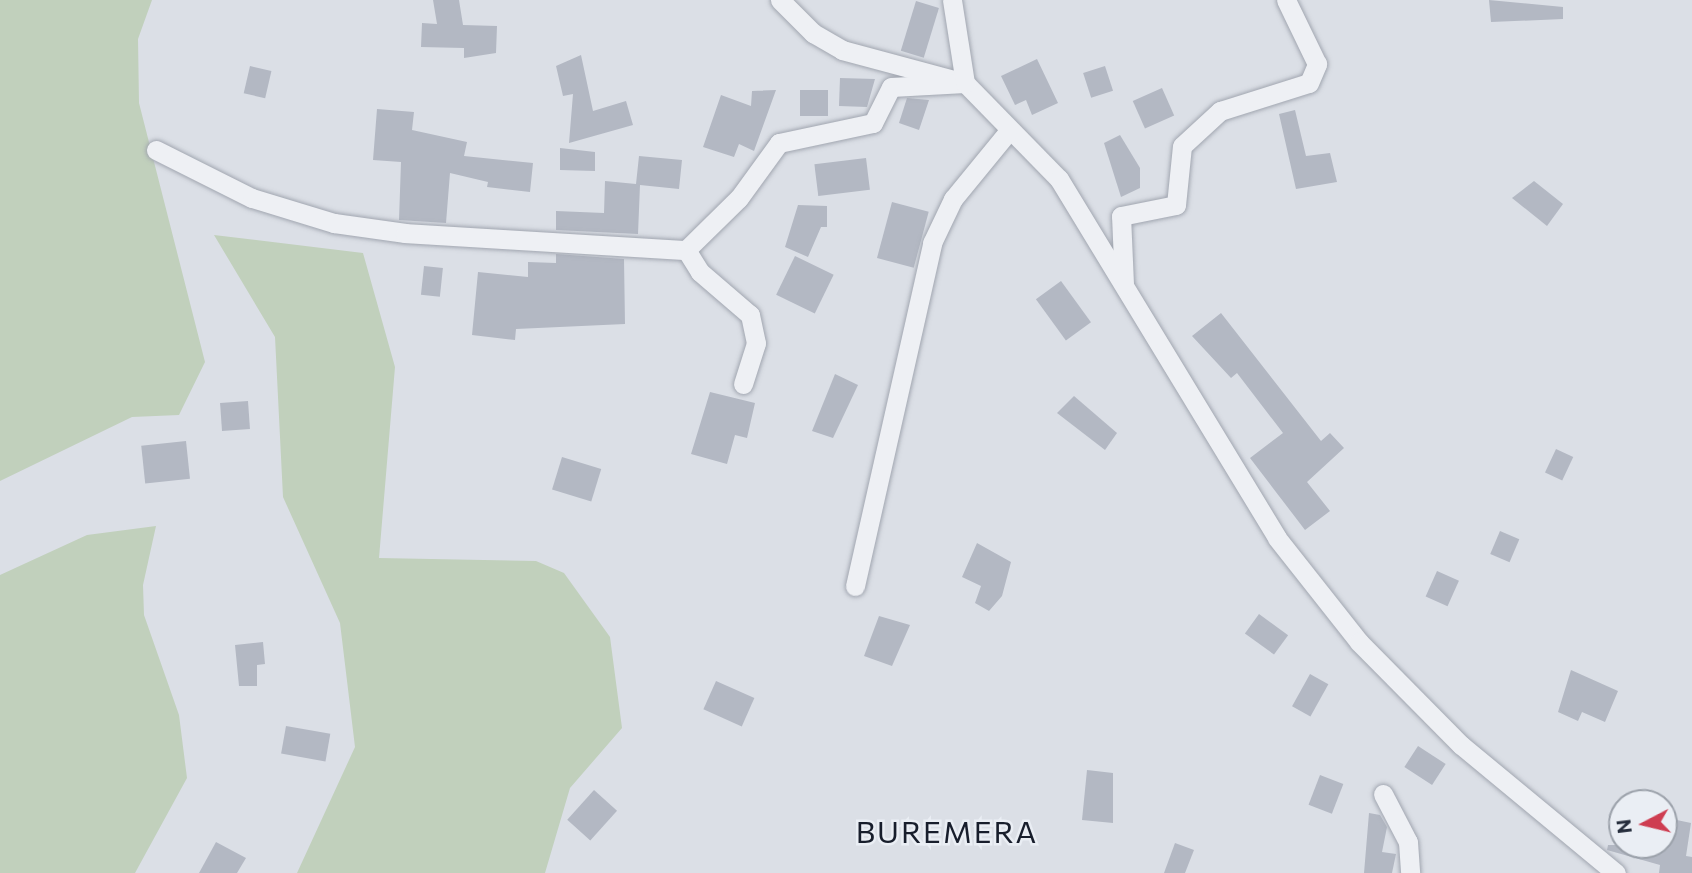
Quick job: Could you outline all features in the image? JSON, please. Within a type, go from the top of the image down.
[{"type":"street","points":[[779,0],[813,33],[842,50],[965,83]]},
{"type":"street","points":[[953,0],[965,83],[1007,133],[1059,179],[1277,538],[1359,642],[1461,744],[1616,873]]},
{"type":"street","points":[[1124,286],[1121,216],[1176,205],[1182,146],[1220,111],[1309,83],[1317,64],[1286,0]]},
{"type":"street","points":[[156,150],[252,198],[334,223],[405,233],[686,250],[738,198],[779,143],[873,123],[891,87],[965,83]]},
{"type":"street","points":[[855,586],[932,243],[953,198],[1007,133]]},
{"type":"street","points":[[686,250],[700,272],[750,315],[756,343],[743,383]]},
{"type":"street","points":[[1383,794],[1408,842],[1410,873]]},
{"type":"green space","points":[[0,0],[152,0],[138,39],[139,103],[205,362],[179,415],[132,417],[0,481]]},
{"type":"green space","points":[[214,235],[363,253],[395,367],[379,558],[536,561],[564,573],[610,637],[622,728],[570,788],[545,873],[297,873],[355,747],[340,623],[283,497],[275,337]]},
{"type":"green space","points":[[156,526],[143,585],[144,615],[179,715],[187,778],[135,873],[0,873],[0,575],[87,535]]},
{"type":"building","points":[[433,0],[459,0],[463,25],[497,26],[496,53],[464,58],[464,48],[421,47],[422,23],[437,24]]},
{"type":"building","points":[[1489,0],[1563,7],[1563,19],[1491,22]]},
{"type":"building","points":[[916,1],[939,8],[924,58],[901,51]]},
{"type":"building","points":[[581,55],[593,111],[626,101],[633,125],[569,143],[573,94],[563,96],[556,66]]},
{"type":"building","points":[[1037,59],[1058,103],[1032,115],[1026,100],[1015,105],[1001,76]]},
{"type":"building","points":[[250,66],[271,71],[265,98],[244,93]]},
{"type":"building","points":[[1105,66],[1113,91],[1091,98],[1083,73]]},
{"type":"building","points":[[840,78],[875,79],[867,107],[839,106]]},
{"type":"building","points":[[1162,88],[1174,115],[1145,128],[1133,101]]},
{"type":"building","points":[[776,90],[754,151],[739,144],[734,157],[703,147],[721,95],[751,106],[752,91]]},
{"type":"building","points":[[800,90],[828,90],[828,116],[800,116]]},
{"type":"building","points":[[907,98],[929,100],[919,130],[899,123]]},
{"type":"building","points":[[377,109],[414,112],[412,130],[467,142],[464,156],[533,163],[530,192],[487,187],[488,182],[450,173],[446,223],[399,220],[401,162],[373,160]]},
{"type":"building","points":[[1295,110],[1306,156],[1330,153],[1337,182],[1296,189],[1279,114]]},
{"type":"building","points":[[1120,135],[1140,168],[1140,188],[1121,197],[1104,143]]},
{"type":"building","points":[[560,148],[595,152],[595,171],[560,170]]},
{"type":"building","points":[[639,156],[682,160],[679,189],[640,185],[638,234],[556,230],[556,211],[604,213],[605,181],[636,184]]},
{"type":"building","points":[[866,158],[870,190],[818,196],[814,164]]},
{"type":"building","points":[[1534,181],[1563,204],[1547,226],[1512,198]]},
{"type":"building","points":[[892,202],[929,212],[914,268],[877,258]]},
{"type":"building","points":[[798,205],[827,206],[827,227],[821,227],[808,257],[785,247]]},
{"type":"building","points":[[556,254],[624,259],[625,324],[516,329],[515,340],[472,335],[478,272],[528,277],[528,262],[556,263]]},
{"type":"building","points":[[795,256],[834,275],[815,313],[776,295]]},
{"type":"building","points":[[424,266],[443,268],[440,297],[421,295]]},
{"type":"building","points":[[1061,281],[1091,322],[1066,340],[1036,299]]},
{"type":"building","points":[[1221,313],[1321,441],[1330,433],[1344,448],[1307,482],[1330,511],[1305,530],[1250,458],[1283,433],[1237,373],[1231,378],[1192,336]]},
{"type":"building","points":[[835,374],[858,385],[833,438],[812,431]]},
{"type":"building","points":[[710,392],[755,403],[747,438],[735,435],[727,464],[691,454]]},
{"type":"building","points":[[1074,396],[1117,433],[1105,450],[1057,413]]},
{"type":"building","points":[[248,401],[250,429],[222,431],[220,403]]},
{"type":"building","points":[[186,441],[190,479],[145,483],[141,446]]},
{"type":"building","points":[[1556,449],[1573,457],[1562,481],[1545,473]]},
{"type":"building","points":[[562,457],[601,469],[591,502],[552,490]]},
{"type":"building","points":[[1500,531],[1519,539],[1510,562],[1490,554]]},
{"type":"building","points":[[977,543],[1011,562],[1002,596],[989,611],[975,603],[981,586],[962,577]]},
{"type":"building","points":[[1437,571],[1459,581],[1448,606],[1426,597]]},
{"type":"building","points":[[1259,614],[1288,635],[1274,655],[1245,633]]},
{"type":"building","points":[[879,616],[910,625],[892,666],[864,656]]},
{"type":"building","points":[[263,642],[265,664],[257,665],[257,686],[239,686],[235,645]]},
{"type":"building","points":[[1571,670],[1618,691],[1605,722],[1582,712],[1578,721],[1558,712]]},
{"type":"building","points":[[1310,674],[1328,684],[1310,717],[1292,706]]},
{"type":"building","points":[[716,681],[754,698],[742,726],[703,709]]},
{"type":"building","points":[[286,726],[330,734],[325,761],[281,754]]},
{"type":"building","points":[[1418,746],[1446,764],[1432,785],[1404,767]]},
{"type":"building","points":[[1087,770],[1113,773],[1113,823],[1082,820]]},
{"type":"building","points":[[1320,775],[1343,784],[1332,814],[1309,805]]},
{"type":"building","points":[[594,790],[617,811],[590,840],[567,820]]},
{"type":"building","points":[[1369,813],[1380,815],[1387,827],[1382,852],[1396,854],[1392,873],[1364,873]]},
{"type":"building","points":[[1678,820],[1691,823],[1686,856],[1692,857],[1692,873],[1659,873],[1660,865],[1639,859],[1678,859]]},
{"type":"building","points":[[216,842],[246,858],[237,873],[199,873]]},
{"type":"building","points":[[1175,843],[1194,850],[1185,873],[1164,873]]},
{"type":"district","name":"BUREMERA","points":[[947,831]]}]
